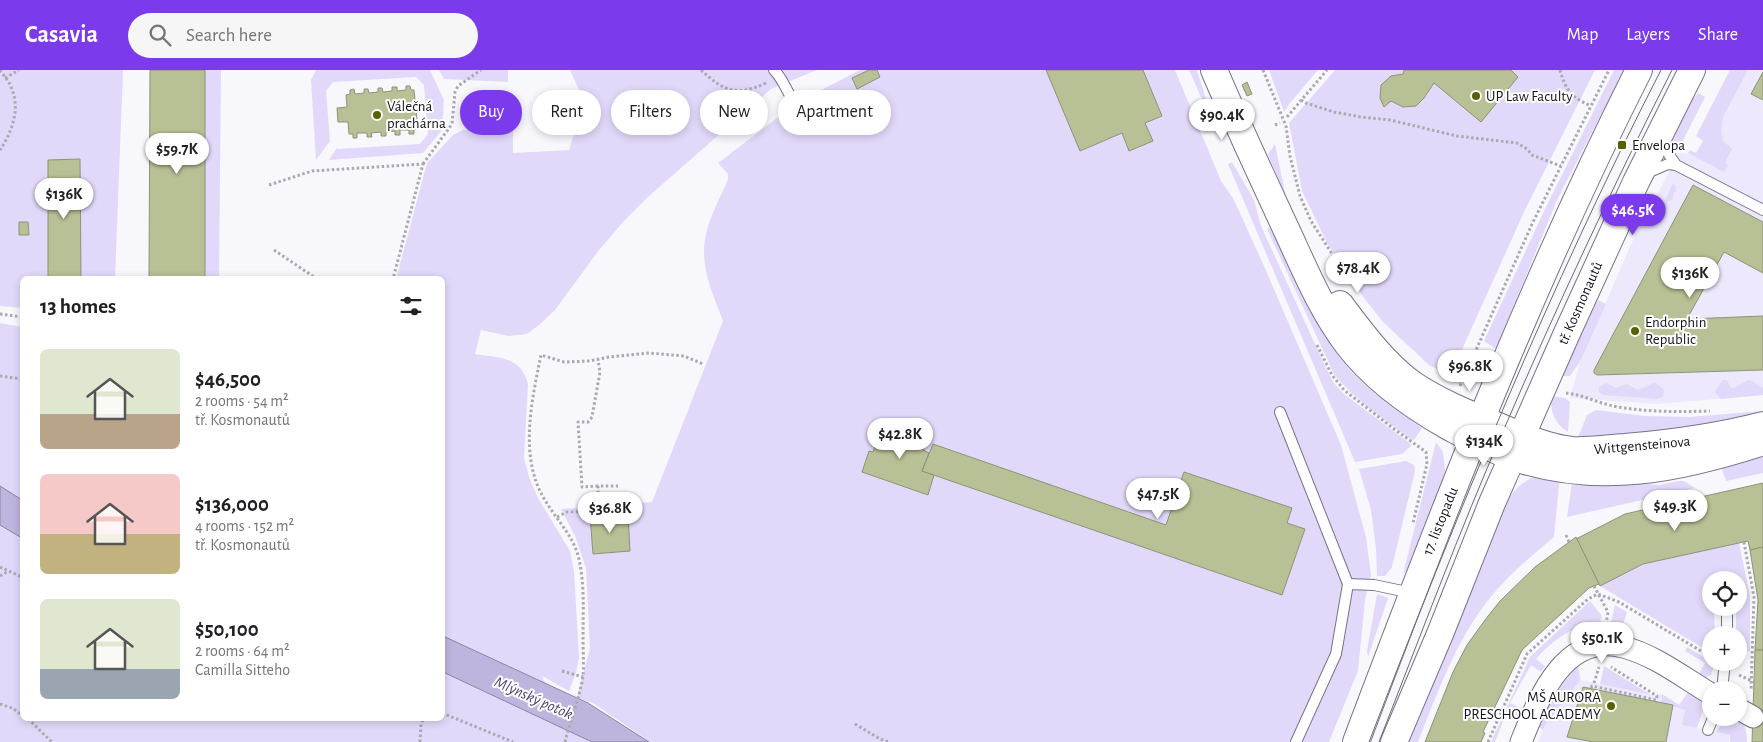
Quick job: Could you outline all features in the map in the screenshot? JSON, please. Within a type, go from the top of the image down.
[{"type":"street","points":[[1214,70],[1315,292],[1349,346],[1380,379],[1424,412],[1477,429],[1517,446],[1394,742]]},
{"type":"street","points":[[1477,429],[1532,297],[1639,70]]},
{"type":"street","name":"tř. Kosmonautů","points":[[1517,446],[1601,257],[1663,126],[1692,70]]},
{"type":"street","points":[[1269,194],[1323,280],[1371,344],[1412,384],[1442,401],[1477,429]]},
{"type":"street","name":"Wittgensteinova","points":[[1517,446],[1544,443],[1571,450],[1592,450],[1699,440],[1763,425]]},
{"type":"street","name":"17. listopadu","points":[[1356,742],[1477,429]]},
{"type":"street","name":"Wittgensteinova","points":[[1517,446],[1529,462],[1598,472],[1633,472],[1649,471],[1703,460],[1763,442]]},
{"type":"street","points":[[1521,742],[1551,678],[1561,666],[1591,647],[1622,646],[1655,661],[1702,689]]},
{"type":"lane","points":[[1676,165],[1666,150],[1663,126],[1692,90],[1703,70]]},
{"type":"lane","points":[[777,73],[786,90]]},
{"type":"lane","points":[[1636,182],[1645,174],[1660,166],[1676,165],[1763,210]]},
{"type":"lane","points":[[1280,412],[1348,584],[1336,654],[1296,742]]},
{"type":"lane","points":[[1348,584],[1381,586],[1412,593]]},
{"type":"lane","points":[[1708,730],[1710,726]]},
{"type":"path","points":[[0,70],[12,87],[17,112],[8,139],[0,150]]},
{"type":"path","points":[[5,78],[19,70]]},
{"type":"path","points":[[394,276],[423,164],[452,124],[455,92],[458,86],[481,70]]},
{"type":"path","points":[[701,70],[716,84],[735,91],[754,89],[777,73]]},
{"type":"path","points":[[1263,70],[1286,126],[1290,156],[1300,196],[1319,234],[1350,283]]},
{"type":"path","points":[[1286,117],[1327,70]]},
{"type":"path","points":[[1560,70],[1564,84],[1569,92],[1576,100],[1591,106]]},
{"type":"path","points":[[1462,378],[1532,224],[1609,70]]},
{"type":"path","points":[[1301,100],[1334,112],[1390,120],[1457,136],[1517,144],[1532,155],[1561,166]]},
{"type":"path","points":[[1275,125],[1280,123]]},
{"type":"path","points":[[269,185],[312,171],[423,164]]},
{"type":"path","points":[[274,250],[313,276]]},
{"type":"path","points":[[0,314],[20,317]]},
{"type":"path","points":[[564,742],[583,677],[583,586],[573,541],[541,493],[534,471],[530,445],[534,391],[541,355],[564,362],[590,361],[649,353],[684,356],[703,364]]},
{"type":"path","points":[[598,360],[600,372],[592,417],[588,422],[578,422],[582,487],[618,486]]},
{"type":"path","points":[[0,376],[20,379]]},
{"type":"path","points":[[1344,390],[1426,452],[1427,464],[1411,530]]},
{"type":"path","points":[[1559,392],[1632,408],[1685,412],[1718,410]]},
{"type":"path","points":[[556,517],[567,512],[598,511],[598,486]]},
{"type":"path","points":[[1566,535],[1569,542]]},
{"type":"path","points":[[1744,542],[1751,572],[1755,620],[1752,682],[1747,708]]},
{"type":"path","points":[[0,567],[7,572],[20,576]]},
{"type":"path","points":[[0,576],[7,572]]},
{"type":"path","points":[[1594,586],[1608,612],[1605,628]]},
{"type":"path","points":[[1488,742],[1527,654],[1588,599],[1598,594],[1619,602],[1702,652]]},
{"type":"path","points":[[1591,688],[1592,686],[1656,700],[1657,696],[1609,666]]},
{"type":"path","points":[[562,671],[583,677]]},
{"type":"path","points":[[1734,672],[1752,682]]},
{"type":"path","points":[[0,704],[20,711]]},
{"type":"path","points":[[445,714],[513,742]]},
{"type":"path","points":[[30,721],[52,742]]},
{"type":"path","points":[[420,742],[422,721]]},
{"type":"path","points":[[855,724],[880,739],[889,742]]},
{"type":"shaded area","points":[[0,70],[123,70],[115,276],[20,276],[20,308],[0,306]]},
{"type":"shaded area","points":[[205,70],[221,70],[219,276],[205,276]]},
{"type":"shaded area","points":[[316,70],[430,70],[444,100],[442,130],[423,153],[329,160],[337,148],[420,144],[428,134],[424,85],[416,77],[333,82],[326,91],[330,141],[316,160],[311,80]]},
{"type":"shaded area","points":[[439,70],[508,70],[508,82],[444,79]]},
{"type":"shaded area","points":[[570,70],[817,70],[768,92],[768,90],[700,90],[700,135],[719,135],[649,196],[624,221],[599,250],[555,310],[539,325],[527,334],[509,336],[481,330],[475,354],[508,360],[520,368],[525,375],[528,384],[524,458],[530,480],[538,498],[570,551],[574,571],[579,657],[576,673],[569,691],[542,676],[545,683],[445,637],[445,276],[397,276],[427,163],[453,135],[460,132],[460,135],[513,135],[513,153],[569,150],[574,135],[601,135],[601,90],[579,90]]},
{"type":"shaded area","points":[[860,70],[1175,70],[1221,181],[1233,198],[1264,266],[1341,445],[1366,537],[1371,575],[1365,600],[1358,671],[1329,742],[650,742],[593,703],[577,698],[590,648],[586,568],[575,536],[561,509],[652,502],[723,321],[705,268],[704,257],[704,245],[708,227],[728,179],[728,174],[718,163],[755,135],[768,135],[768,125],[778,117],[778,135],[891,135],[891,90],[821,90]]},
{"type":"shaded area","points":[[1189,70],[1197,70],[1207,103],[1204,104]]},
{"type":"shaded area","points":[[1269,70],[1318,70],[1284,112]]},
{"type":"shaded area","points":[[1335,70],[1595,70],[1524,212],[1456,363],[1449,371],[1439,370],[1429,365],[1383,322],[1364,298],[1327,243],[1302,191],[1289,123]]},
{"type":"shaded area","points":[[1614,70],[1624,70],[1557,200],[1496,349],[1484,341],[1544,211]]},
{"type":"shaded area","points":[[1730,70],[1748,70],[1723,117],[1721,129],[1723,141],[1732,149],[1725,163],[1728,165],[1724,172],[1688,153],[1690,150],[1696,153],[1703,141],[1696,136]]},
{"type":"shaded area","points":[[1748,70],[1763,70],[1763,395],[1657,404],[1570,398],[1580,362],[1632,242],[1679,153],[1694,155],[1703,153]]},
{"type":"shaded area","points":[[1698,93],[1705,97],[1677,152],[1671,141],[1686,108]]},
{"type":"shaded area","points":[[1275,144],[1287,202],[1268,154]]},
{"type":"shaded area","points":[[1232,162],[1254,200],[1261,226],[1334,383],[1344,394],[1412,445],[1402,454],[1355,462],[1228,164]]},
{"type":"shaded area","points":[[1673,183],[1676,186],[1676,192],[1674,192],[1673,199],[1667,202],[1666,213],[1661,216],[1662,218],[1656,220]]},
{"type":"shaded area","points":[[1271,227],[1318,324],[1329,342],[1363,383],[1422,428],[1414,440],[1410,439],[1360,401],[1334,374],[1267,229]]},
{"type":"shaded area","points":[[1598,300],[1606,304],[1580,362],[1570,376],[1562,376],[1563,367]]},
{"type":"shaded area","points":[[0,323],[20,327],[20,499],[0,487]]},
{"type":"shaded area","points":[[1723,380],[1727,380],[1731,388],[1734,388],[1749,380],[1763,388],[1763,395],[1721,399],[1715,392]]},
{"type":"shaded area","points":[[1655,382],[1664,390],[1663,397],[1656,399],[1603,395],[1599,392],[1599,387],[1606,383],[1616,388],[1627,384],[1638,390]]},
{"type":"shaded area","points":[[1552,396],[1565,398],[1570,402],[1568,432],[1563,429],[1554,417],[1551,407]]},
{"type":"shaded area","points":[[1596,410],[1645,416],[1689,417],[1763,411],[1763,418],[1609,437],[1578,437],[1587,415]]},
{"type":"shaded area","points":[[1436,442],[1443,452],[1445,471],[1412,565],[1403,574]]},
{"type":"shaded area","points":[[1763,448],[1763,473],[1726,481],[1719,461]]},
{"type":"shaded area","points":[[1406,461],[1414,465],[1415,471],[1392,567],[1385,576],[1377,576],[1371,510],[1359,469]]},
{"type":"shaded area","points":[[1539,475],[1560,475],[1554,537],[1504,581],[1478,614],[1449,667],[1418,742],[1406,742],[1507,500],[1521,485]]},
{"type":"shaded area","points":[[1573,476],[1659,485],[1684,481],[1695,488],[1567,517]]},
{"type":"shaded area","points":[[0,525],[20,537],[20,721],[445,721],[445,673],[592,742],[0,742]]},
{"type":"shaded area","points":[[1739,543],[1745,571],[1702,571],[1702,616],[1714,616],[1715,626],[1702,626],[1702,648],[1600,586],[1643,564]]},
{"type":"shaded area","points":[[1747,582],[1750,596],[1750,651],[1747,651],[1747,626],[1736,626],[1736,616],[1747,616]]},
{"type":"shaded area","points":[[1377,594],[1388,598],[1368,657],[1367,651]]},
{"type":"shaded area","points":[[1590,601],[1602,616],[1597,636],[1587,639],[1581,625],[1541,653],[1536,659],[1545,666],[1541,672],[1531,665],[1510,703],[1521,708],[1519,715],[1507,711],[1495,742],[1491,742],[1530,657]]},
{"type":"shaded area","points":[[1615,605],[1627,612],[1620,635],[1608,636]]},
{"type":"shaded area","points":[[1687,647],[1702,656],[1702,661],[1685,651]]},
{"type":"shaded area","points":[[1578,665],[1580,680],[1543,730],[1538,726],[1561,682]]},
{"type":"shaded area","points":[[1604,666],[1651,695],[1600,684]]},
{"type":"shaded area","name":"MŠ AURORA PRESCHOOL ACADEMY","points":[[1578,667],[1581,680],[1651,695],[1662,694],[1661,703],[1686,710],[1683,725],[1730,735],[1729,742],[1538,742],[1545,725]]},
{"type":"shaded area","points":[[1702,668],[1702,671],[1712,671],[1711,675],[1703,678],[1698,675]]},
{"type":"shaded area","points":[[1689,691],[1702,702],[1702,713],[1697,728],[1682,725],[1685,710],[1661,703],[1662,694],[1679,705]]},
{"type":"shaded area","points":[[1720,726],[1744,726],[1747,742],[1730,742],[1730,735],[1716,732]]},
{"type":"water","points":[[0,486],[20,499],[20,537],[0,525]]},
{"type":"water","name":"Mlýnský potok","points":[[445,637],[588,703],[649,742],[592,742],[445,673]]},
{"type":"building","points":[[150,70],[205,70],[205,276],[149,276]]},
{"type":"building","points":[[869,70],[877,70],[880,77],[857,89],[852,78]]},
{"type":"building","points":[[1046,70],[1143,70],[1162,116],[1145,123],[1153,141],[1129,151],[1122,133],[1080,151]]},
{"type":"building","name":"UP Law Faculty","points":[[1404,70],[1511,70],[1518,77],[1481,122],[1434,83],[1416,106],[1403,107],[1391,101],[1384,107],[1380,98],[1381,85],[1391,76],[1403,74]]},
{"type":"building","points":[[1763,72],[1763,100],[1751,94]]},
{"type":"building","points":[[1247,82],[1252,94],[1247,96],[1242,85]]},
{"type":"building","name":"Válečná prachárna","points":[[406,86],[410,86],[411,90],[414,90],[418,129],[414,130],[414,134],[409,134],[409,130],[400,130],[400,135],[395,135],[395,131],[386,132],[386,136],[381,136],[381,132],[371,133],[372,137],[367,137],[367,133],[357,133],[357,138],[353,138],[353,134],[349,134],[348,122],[338,122],[337,108],[347,107],[346,95],[350,94],[350,90],[354,89],[355,94],[364,93],[364,89],[368,89],[369,93],[378,92],[378,88],[382,88],[383,92],[392,91],[392,87],[397,87],[397,91],[406,90]]},
{"type":"building","points":[[80,159],[81,276],[48,276],[48,160]]},
{"type":"building","points":[[1693,185],[1763,222],[1763,273],[1724,252],[1687,319],[1763,316],[1763,370],[1597,375],[1594,373],[1594,370]]},
{"type":"building","points":[[19,222],[28,222],[29,235],[19,235]]},
{"type":"building","points":[[882,425],[926,439],[923,450],[929,453],[922,471],[934,475],[928,495],[862,472],[869,451],[873,452]]},
{"type":"building","points":[[933,444],[1166,525],[1184,472],[1292,508],[1287,523],[1305,529],[1282,595],[922,471]]},
{"type":"building","points":[[1763,483],[1763,547],[1750,550],[1748,541],[1643,564],[1600,586],[1576,539],[1625,514]]},
{"type":"building","points":[[628,514],[630,551],[593,554],[590,516]]},
{"type":"building","points":[[1576,537],[1599,584],[1589,588],[1522,650],[1483,732],[1485,733],[1481,742],[1425,742],[1453,672],[1467,645],[1485,620],[1500,601],[1535,567]]},
{"type":"building","points":[[1763,547],[1763,650],[1755,650],[1758,600],[1750,550]]},
{"type":"building","points":[[1755,650],[1763,650],[1763,742],[1752,742]]},
{"type":"building","points":[[1583,687],[1673,705],[1666,742],[1593,742],[1567,737]]},
{"type":"tram line","points":[[1369,742],[1436,571],[1506,402],[1580,235],[1661,70]]},
{"type":"tram line","points":[[1379,742],[1487,468],[1564,293],[1672,70]]},
{"type":"place","name":"UP Law Faculty","points":[[1476,96]]},
{"type":"place","name":"Válečná prachárna","points":[[377,115]]},
{"type":"place","name":"Envelopa","points":[[1622,145]]},
{"type":"place","name":"Endorphin Republic","points":[[1635,331]]},
{"type":"place","name":"MŠ AURORA PRESCHOOL ACADEMY","points":[[1611,706]]}]
